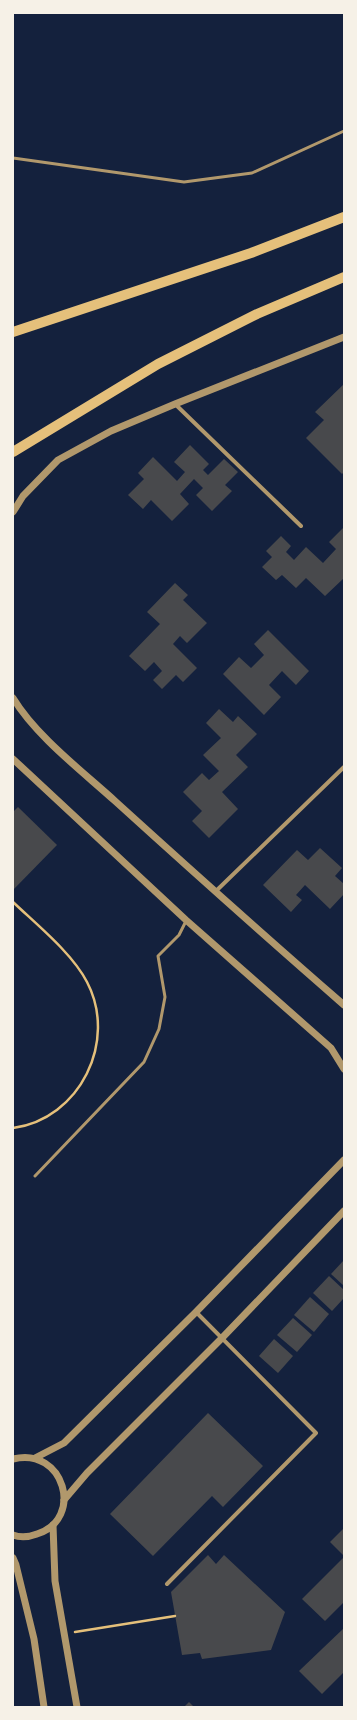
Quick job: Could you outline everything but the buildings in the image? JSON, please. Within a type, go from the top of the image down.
[{"type":"main road","points":[[13,332],[251,253],[344,217]]},
{"type":"main road","points":[[13,452],[158,364],[257,314],[344,277]]},
{"type":"street","points":[[13,512],[23,496],[58,460],[111,431],[344,337]]},
{"type":"street","points":[[175,404],[301,526]]},
{"type":"street","points":[[13,698],[22,713],[52,743],[214,892],[344,1005]]},
{"type":"street","points":[[13,759],[186,920],[331,1048],[344,1069]]},
{"type":"street","points":[[214,892],[344,767]]},
{"type":"street","points":[[35,1458],[64,1442],[196,1312],[344,1160]]},
{"type":"street","points":[[64,1500],[87,1473],[222,1338],[344,1211]]},
{"type":"street","points":[[167,1584],[316,1433],[196,1312]]},
{"type":"street","points":[[13,1459],[21,1457],[35,1458],[47,1464],[57,1474],[63,1486],[64,1500],[61,1514],[53,1525],[42,1533],[30,1537],[13,1535]]},
{"type":"street","points":[[53,1525],[55,1581],[63,1634],[77,1707]]},
{"type":"street","points":[[13,1558],[34,1640],[44,1707]]},
{"type":"lane","points":[[13,158],[184,182],[252,173],[344,131]]},
{"type":"lane","points":[[35,1176],[144,1062],[159,1029],[165,997],[158,956],[179,935],[186,920]]},
{"type":"path","points":[[13,902],[79,968],[88,982],[94,998],[99,1031],[97,1048],[92,1064],[85,1079],[75,1093],[50,1115],[35,1123],[13,1128]]},
{"type":"path","points":[[63,1634],[175,1616]]}]
